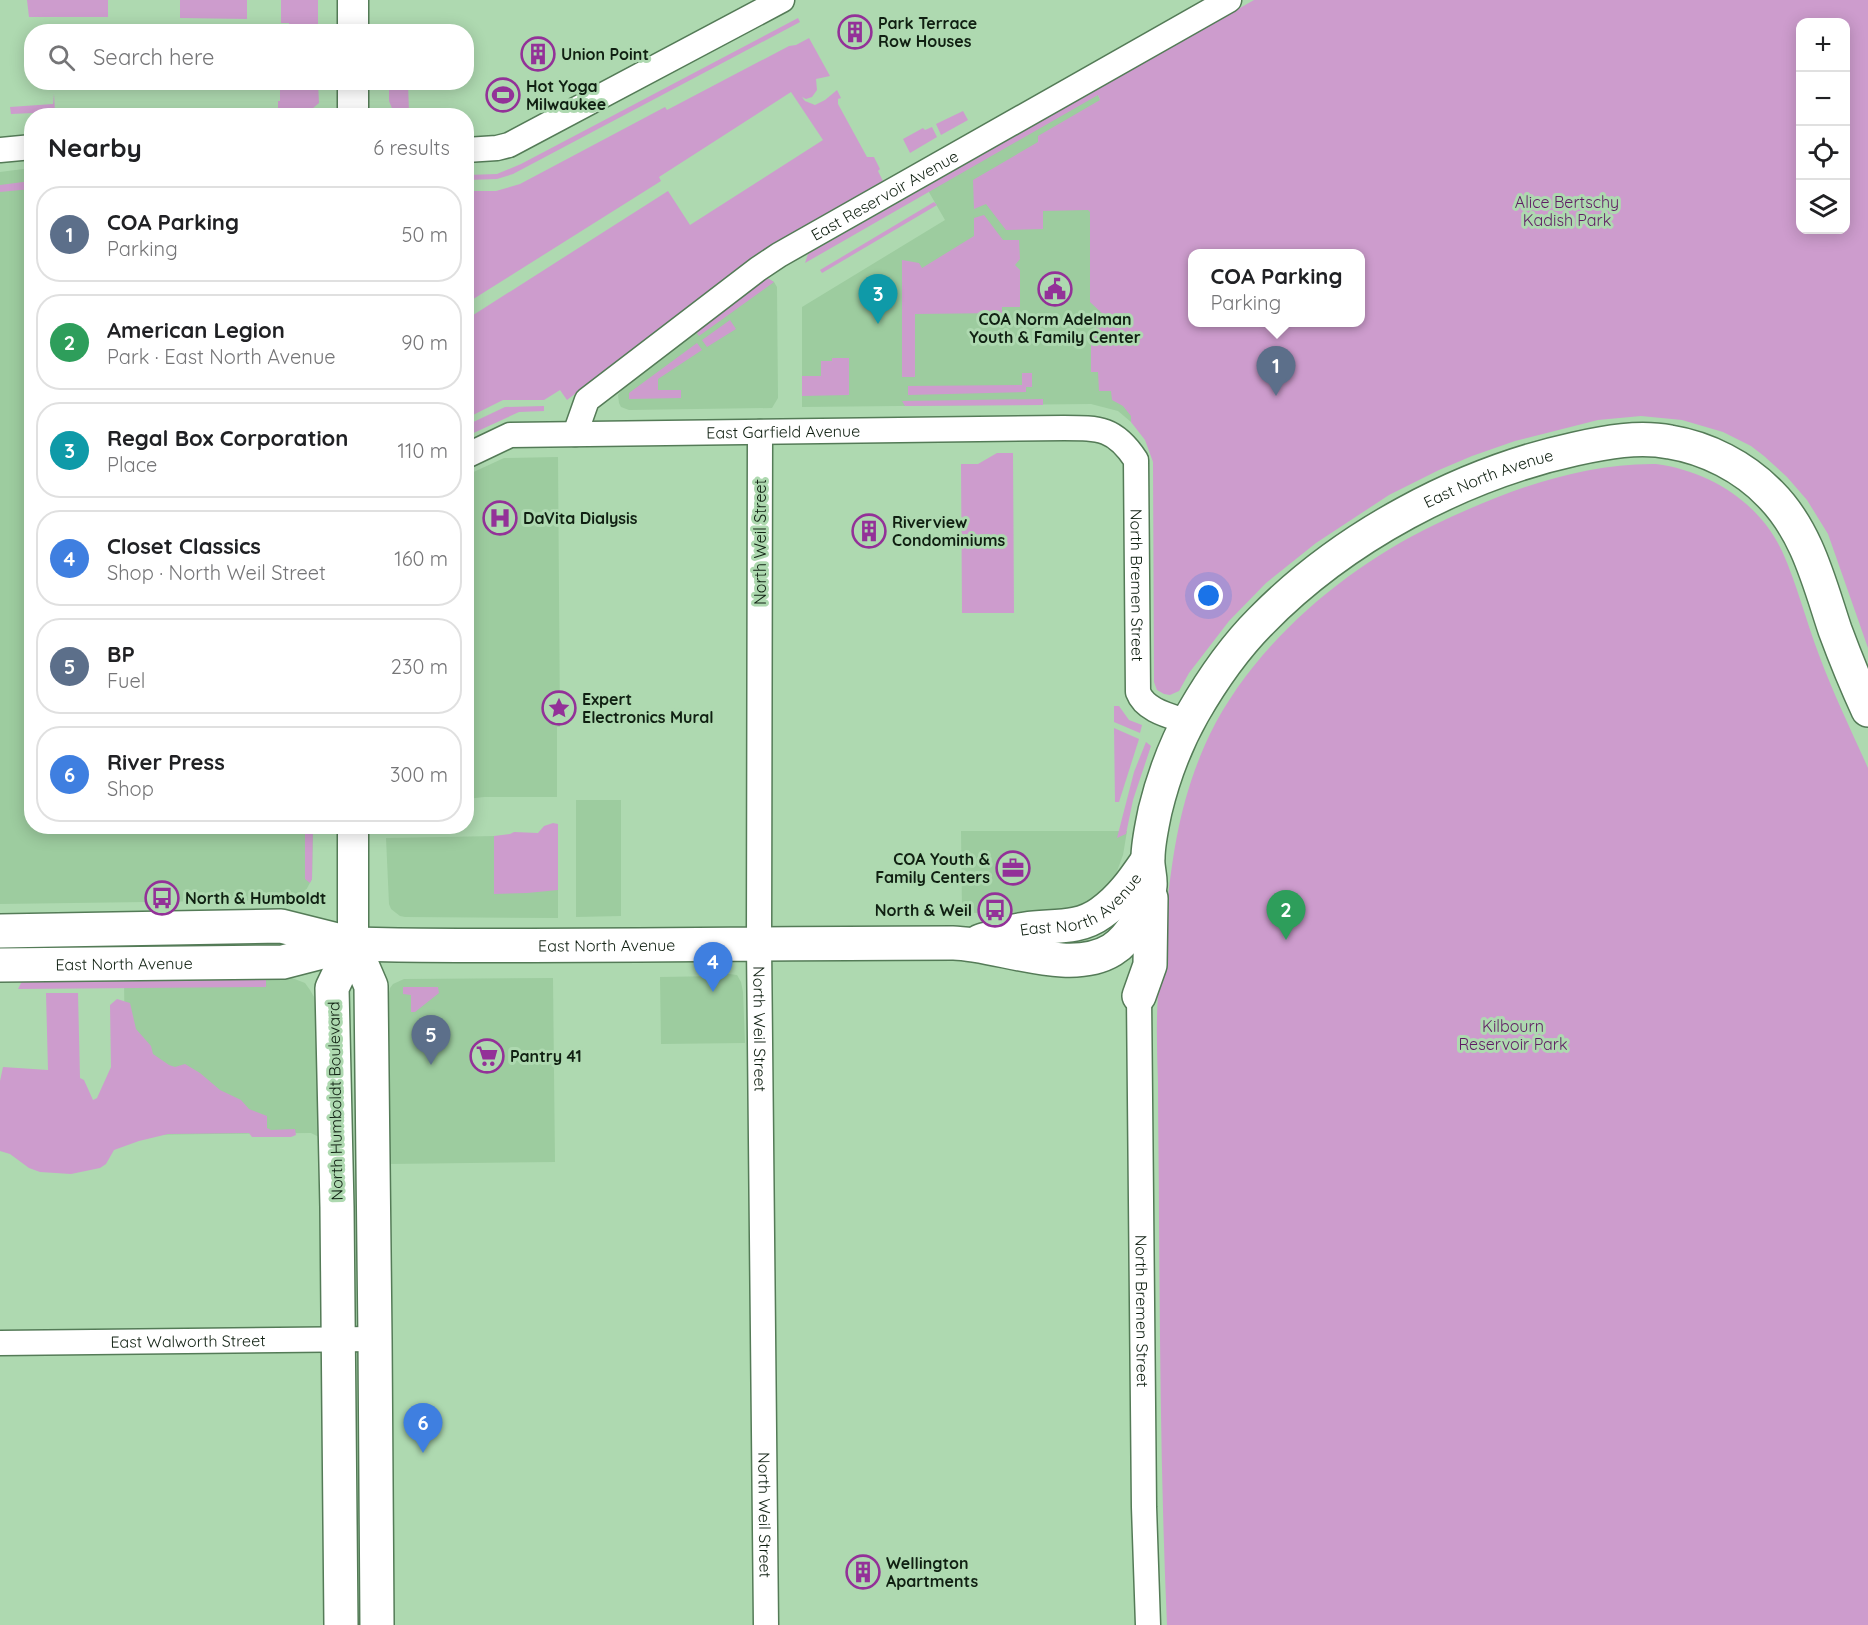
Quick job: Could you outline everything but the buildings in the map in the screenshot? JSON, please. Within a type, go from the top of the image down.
[{"type":"main road","name":"East North Avenue","points":[[0,930],[281,926],[353,944],[440,946],[969,944],[1063,960],[1084,959],[1108,953],[1125,940],[1137,922],[1149,874],[1151,836],[1160,795],[1188,722],[1234,651],[1259,622],[1310,576],[1337,556],[1392,521],[1449,492],[1536,459],[1601,444],[1634,440],[1666,441],[1695,448],[1719,458],[1744,472],[1775,499],[1793,522],[1805,544],[1836,633],[1868,710]]},
{"type":"main road","name":"East North Avenue","points":[[969,944],[1025,929],[1071,926],[1090,920],[1101,914],[1149,874]]},
{"type":"main road","points":[[1139,996],[1150,965],[1149,874]]},
{"type":"main road","name":"East North Avenue","points":[[0,965],[283,962],[353,944]]},
{"type":"main road","points":[[353,944],[371,986],[377,1625]]},
{"type":"main road","name":"North Humboldt Boulevard","points":[[341,1625],[337,1196],[332,987],[353,944]]},
{"type":"main road","points":[[1108,953],[1124,972],[1139,996]]},
{"type":"street","points":[[353,24],[354,0]]},
{"type":"street","points":[[474,149],[497,148],[514,142],[782,0]]},
{"type":"street","name":"East Reservoir Avenue","points":[[575,434],[587,400],[772,260],[1229,0]]},
{"type":"street","points":[[353,90],[353,108]]},
{"type":"street","points":[[0,150],[24,148]]},
{"type":"street","name":"East Garfield Avenue","points":[[474,452],[510,435],[1064,428],[1105,431]]},
{"type":"street","name":"North Bremen Street","points":[[1105,431],[1116,436],[1126,445],[1136,460],[1138,692],[1141,700],[1148,706],[1188,722]]},
{"type":"street","name":"North Weil Street","points":[[760,432],[759,945],[766,1625]]},
{"type":"street","points":[[353,834],[353,944]]},
{"type":"street","name":"North Bremen Street","points":[[1139,996],[1144,1507],[1148,1625]]},
{"type":"street","name":"East Walworth Street","points":[[0,1343],[375,1339]]},
{"type":"shaded area","points":[[1096,91],[1131,167],[1131,422],[1118,411],[1091,404],[802,407],[802,307],[945,220],[926,187]]},
{"type":"shaded area","points":[[24,169],[24,834],[313,834],[312,879],[304,894],[292,900],[0,904],[0,172]]},
{"type":"shaded area","points":[[767,278],[777,287],[778,398],[772,408],[629,410],[621,407],[618,395],[623,388]]},
{"type":"shaded area","points":[[558,457],[560,727],[557,727],[557,797],[474,798],[474,472],[504,458]]},
{"type":"shaded area","points":[[576,800],[621,800],[621,916],[576,917]]},
{"type":"shaded area","points":[[961,831],[1127,831],[1123,855],[1116,874],[1102,892],[1086,904],[1052,912],[962,913]]},
{"type":"shaded area","points":[[558,835],[558,918],[405,917],[391,909],[386,838]]},
{"type":"shaded area","points":[[721,973],[737,975],[741,982],[745,1043],[661,1044],[660,977],[720,976]]},
{"type":"shaded area","points":[[292,978],[305,983],[317,1002],[319,1137],[311,1133],[126,1135],[124,980]]},
{"type":"shaded area","points":[[553,978],[555,1162],[389,1164],[388,999],[393,984],[404,979]]},
{"type":"green space","points":[[27,0],[108,0],[108,17],[29,17]]},
{"type":"green space","points":[[180,0],[247,0],[247,19],[180,18]]},
{"type":"green space","points":[[281,0],[318,0],[318,24],[281,23]]},
{"type":"green space","name":"Alice Bertschy Kadish Park","points":[[1254,0],[1868,0],[1868,648],[1828,534],[1807,500],[1787,477],[1751,446],[1723,432],[1682,420],[1641,416],[1598,420],[1515,441],[1439,470],[1389,495],[1316,543],[1266,583],[1229,621],[1189,673],[1179,691],[1170,695],[1157,690],[1154,682],[1153,462],[1145,440],[1131,422],[1131,416],[1123,406],[1112,400],[1111,391],[1099,391],[1098,372],[1091,372],[1091,333],[1106,317],[1090,302],[1090,212],[1088,210],[1043,211],[1043,229],[1006,230],[986,204],[974,209],[973,180],[1038,142],[1038,136],[1100,100],[1098,95],[805,263],[808,254]]},
{"type":"green space","points":[[798,18],[800,22],[513,174],[497,179],[474,180],[474,175],[497,174],[521,164]]},
{"type":"green space","points":[[809,38],[830,76],[816,79],[817,90],[812,97],[806,99],[802,97],[805,101],[815,105],[837,90],[841,98],[838,99],[838,104],[867,157],[874,157],[883,181],[760,252],[567,400],[560,390],[544,400],[503,400],[474,414],[474,315],[668,191],[690,225],[823,140],[791,92],[659,177],[661,181],[474,299],[474,191],[496,191],[520,184],[665,107],[667,110],[789,46]]},
{"type":"green space","points":[[280,90],[318,90],[319,103],[313,108],[278,108],[278,101],[280,101]]},
{"type":"green space","points":[[389,90],[408,90],[409,108],[392,108]]},
{"type":"green space","points":[[54,94],[55,108],[24,108],[24,113],[11,114],[10,107],[53,104]]},
{"type":"green space","points":[[963,111],[968,120],[941,135],[936,124]]},
{"type":"green space","points":[[932,127],[937,137],[910,153],[903,139],[923,128],[925,130]]},
{"type":"green space","points":[[24,182],[24,190],[0,192],[0,185]]},
{"type":"green space","points":[[934,202],[937,205],[822,273],[820,270]]},
{"type":"green space","points":[[984,215],[1003,240],[1019,240],[1020,259],[1015,265],[1020,270],[1020,307],[1002,307],[1002,313],[915,314],[915,377],[902,377],[902,260],[919,263],[922,268],[974,236],[974,218]]},
{"type":"green space","points":[[767,278],[774,282],[699,336],[696,332]]},
{"type":"green space","points":[[730,320],[736,329],[707,347],[702,340]]},
{"type":"green space","points":[[697,343],[702,350],[658,379],[658,390],[681,390],[681,398],[629,399],[629,393]]},
{"type":"green space","points":[[832,358],[849,358],[849,395],[802,396],[802,376],[821,376],[821,361],[832,361]]},
{"type":"green space","points":[[1022,373],[1032,373],[1032,387],[1026,387],[1026,392],[908,395],[908,386],[1022,385]]},
{"type":"green space","points":[[1043,399],[1043,405],[905,406],[902,401]]},
{"type":"green space","points":[[544,406],[544,411],[519,412],[474,433],[474,422],[505,407]]},
{"type":"green space","points":[[997,453],[1013,453],[1014,613],[962,613],[961,464],[978,464]]},
{"type":"green space","name":"Kilbourn Reservoir Park","points":[[1656,464],[1695,474],[1730,492],[1746,504],[1772,533],[1797,589],[1830,683],[1868,768],[1868,1625],[1167,1625],[1161,1422],[1157,1006],[1175,845],[1185,801],[1200,757],[1229,701],[1251,669],[1277,639],[1306,612],[1368,563],[1434,525],[1514,491],[1599,468]]},
{"type":"green space","points":[[1114,706],[1119,706],[1129,720],[1142,725],[1140,733],[1114,722]]},
{"type":"green space","points":[[1114,728],[1139,739],[1119,802],[1115,802]]},
{"type":"green space","points":[[1146,742],[1151,746],[1133,800],[1126,834],[1117,838],[1134,772]]},
{"type":"green space","points":[[558,824],[558,890],[494,894],[494,836],[514,832],[538,833],[544,826]]},
{"type":"green space","points":[[305,834],[313,834],[312,879],[310,883],[305,879]]},
{"type":"green space","points":[[266,978],[266,987],[18,989],[22,981]]},
{"type":"green space","points":[[403,987],[438,987],[439,993],[415,1012],[411,1012],[411,995],[403,994]]},
{"type":"green space","points":[[46,993],[78,993],[80,1078],[84,1080],[93,1100],[97,1098],[111,1067],[110,1005],[117,999],[130,1003],[136,1029],[151,1046],[153,1054],[175,1067],[185,1064],[220,1090],[241,1100],[249,1109],[267,1116],[267,1128],[271,1130],[295,1129],[296,1135],[252,1137],[249,1133],[168,1134],[114,1150],[106,1164],[100,1168],[71,1174],[40,1172],[29,1168],[10,1154],[0,1151],[0,1081],[3,1067],[48,1070]]},
{"type":"place","name":"Park Terrace Row Houses","points":[[855,32]]},
{"type":"place","name":"Union Point","points":[[538,54]]},
{"type":"place","name":"Hot Yoga Milwaukee","points":[[503,95]]},
{"type":"place","name":"COA Norm Adelman Youth & Family Center","points":[[1055,289]]},
{"type":"place","name":"Regal Box Corporation","points":[[878,324]]},
{"type":"place","name":"COA Parking","points":[[1276,396]]},
{"type":"place","name":"DaVita Dialysis","points":[[500,518]]},
{"type":"place","name":"Riverview Condominiums","points":[[869,531]]},
{"type":"place","name":"Expert Electronics Mural","points":[[559,708]]},
{"type":"place","name":"COA Youth & Family Centers","points":[[1013,868]]},
{"type":"place","name":"North & Humboldt","points":[[162,898]]},
{"type":"place","name":"North & Weil","points":[[995,910]]},
{"type":"place","name":"American Legion","points":[[1286,940]]},
{"type":"place","name":"Closet Classics","points":[[713,992]]},
{"type":"place","name":"Pantry 41","points":[[487,1056]]},
{"type":"place","name":"BP","points":[[431,1065]]},
{"type":"place","name":"River Press","points":[[423,1453]]},
{"type":"place","name":"Wellington Apartments","points":[[863,1572]]}]
